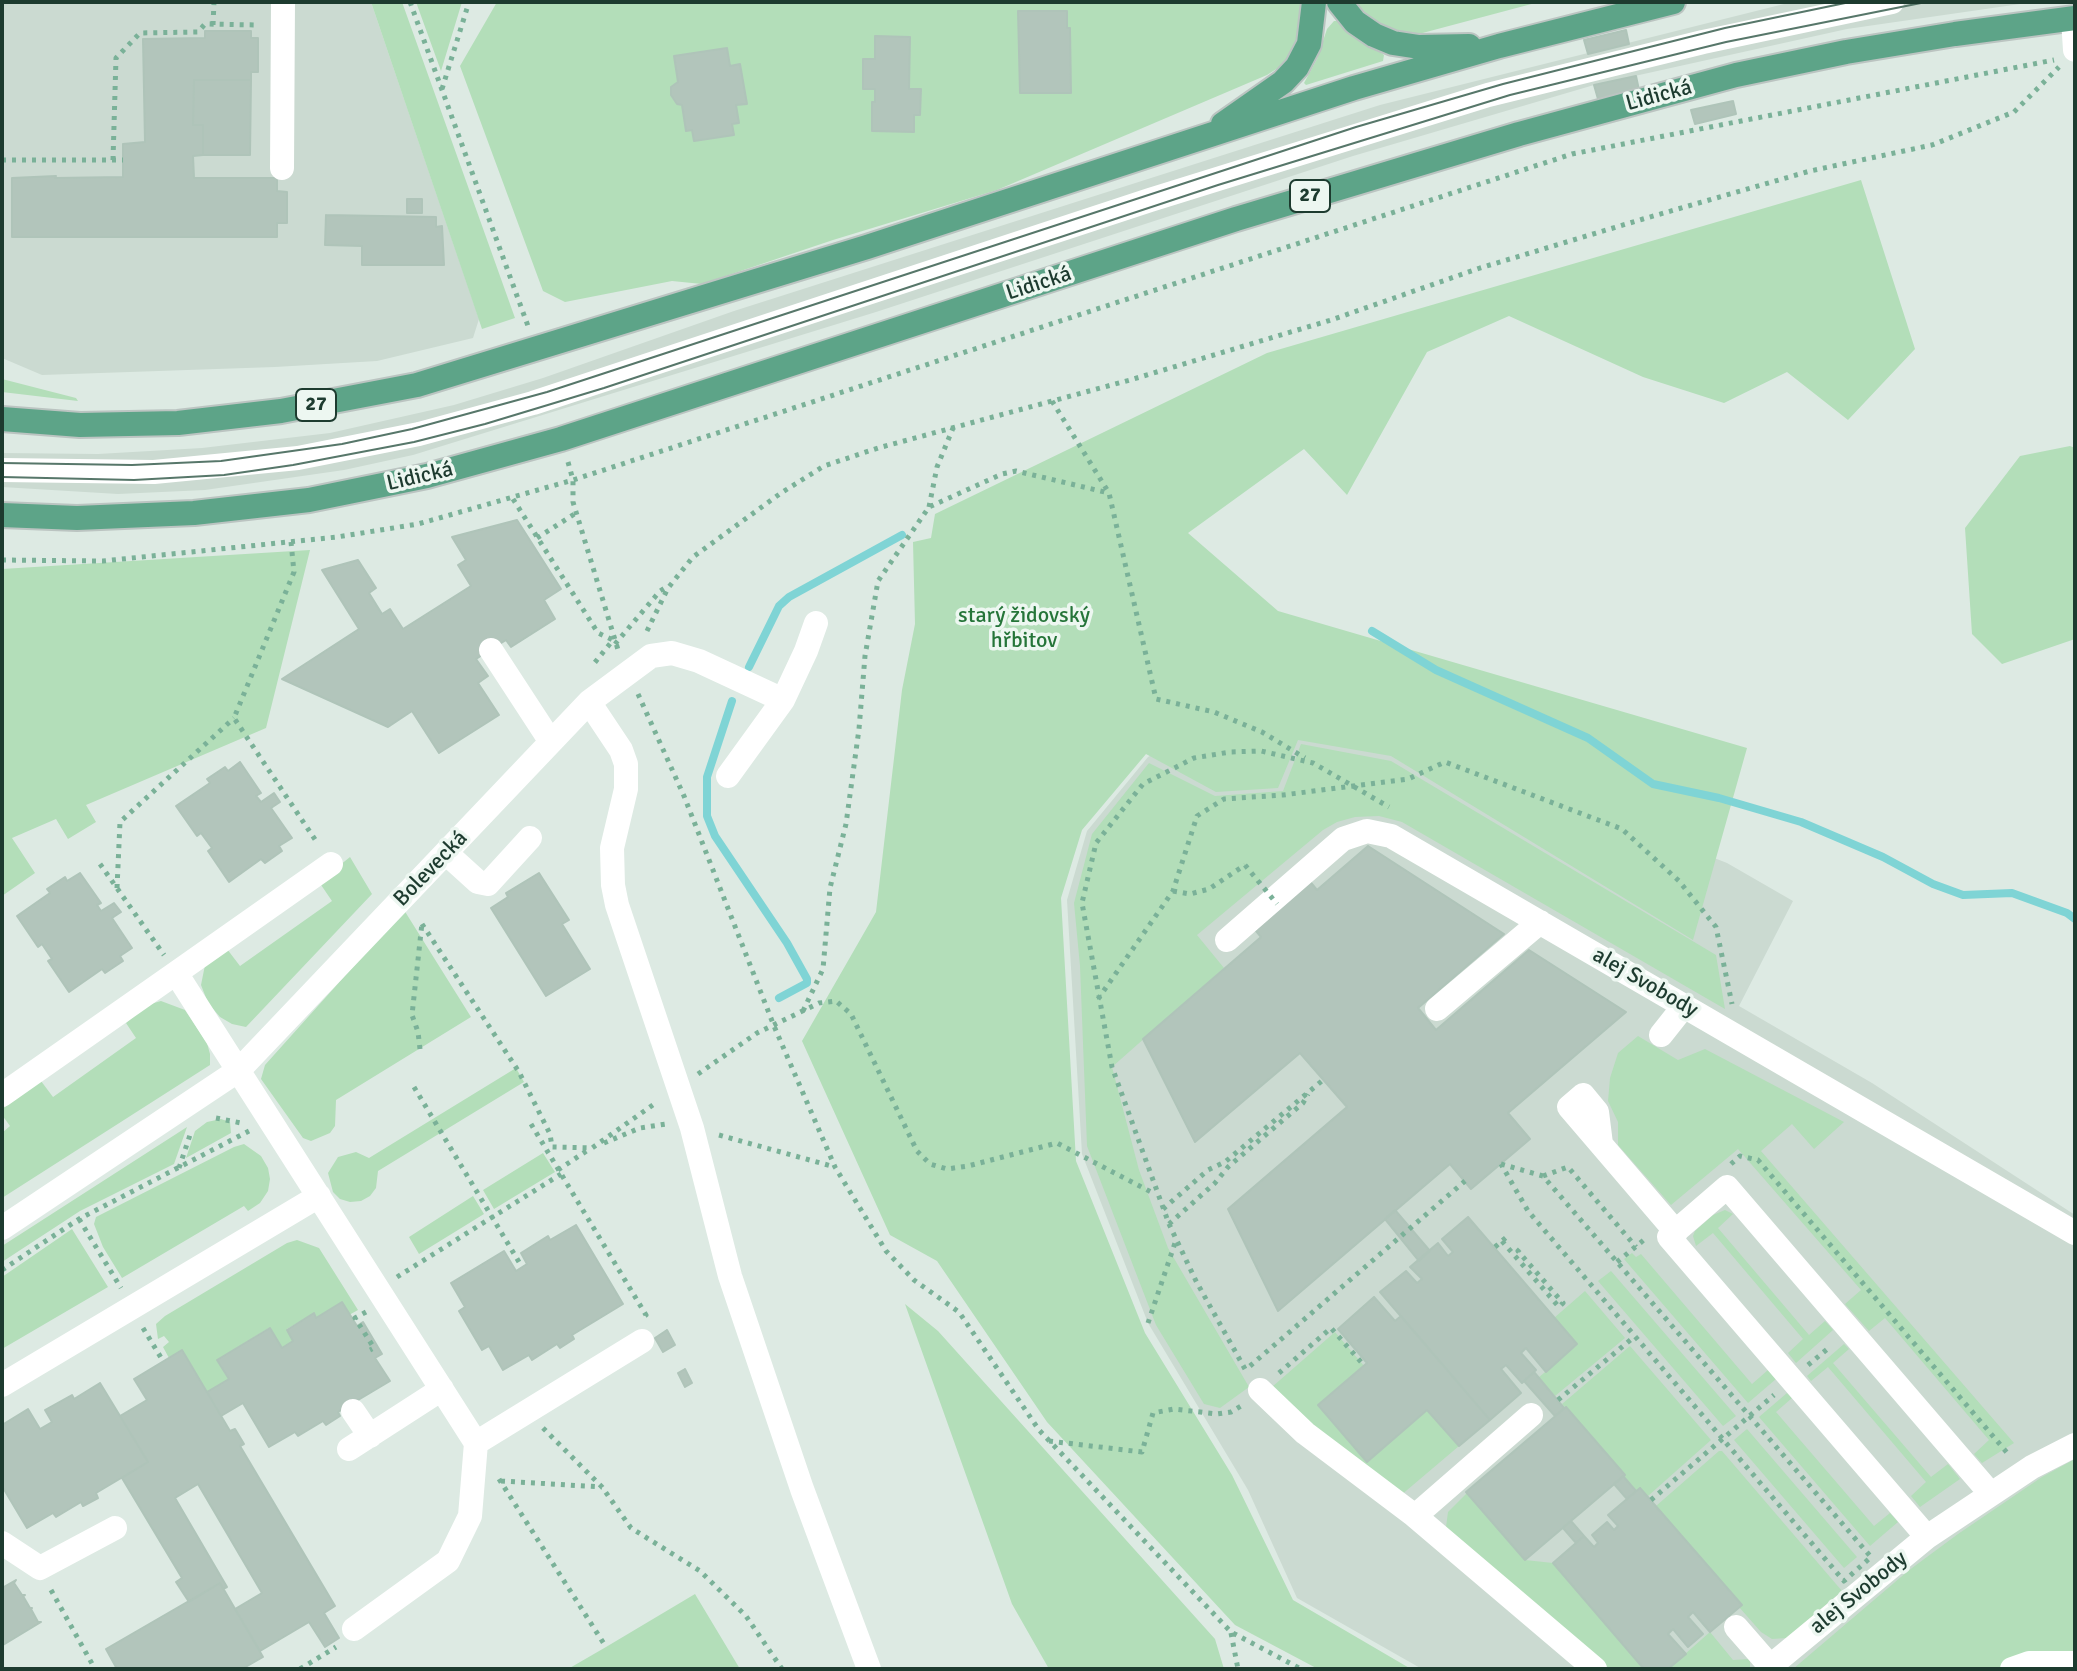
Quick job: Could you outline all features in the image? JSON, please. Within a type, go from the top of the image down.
[{"type":"main road","points":[[1205,137],[1283,82],[1297,67],[1309,44],[1314,2]]},
{"type":"main road","points":[[1339,2],[1355,22],[1393,43],[1419,47],[1499,46]]},
{"type":"main road","name":"27","points":[[2,419],[80,425],[178,423],[281,411],[417,385],[853,252],[1354,88],[1499,46],[1673,2]]},
{"type":"main road","name":"Lidická","points":[[2,515],[106,517],[222,511],[309,500],[427,476],[561,439],[1251,215],[1519,134],[1736,75],[1832,55],[1955,34],[2074,19]]},
{"type":"street","name":"Lidická","points":[[2,470],[154,472],[298,458],[419,434],[541,400],[1150,200],[1488,95],[1703,42],[1892,2]]},
{"type":"street","points":[[282,168],[283,14]]},
{"type":"street","name":"Lidická","points":[[2071,54],[2074,19]]},
{"type":"street","points":[[728,776],[783,700],[816,623]]},
{"type":"street","points":[[491,650],[551,742]]},
{"type":"street","name":"Bolevecká","points":[[2,1228],[239,1070],[589,702],[627,672],[651,656],[672,653],[699,661],[783,700]]},
{"type":"street","points":[[589,702],[621,750],[626,764],[626,789],[612,848],[617,905],[692,1128],[730,1276],[802,1489],[869,1669]]},
{"type":"street","name":"alej Svobody","points":[[1227,940],[1343,839],[1367,831],[1391,836],[2075,1233]]},
{"type":"street","points":[[438,861],[488,884],[530,838]]},
{"type":"street","points":[[2,1095],[331,864]]},
{"type":"street","points":[[1437,1009],[1540,922]]},
{"type":"street","points":[[176,973],[319,1196],[368,1294],[442,1389],[476,1443],[470,1516],[448,1561],[354,1629]]},
{"type":"street","points":[[1661,1035],[1684,1006]]},
{"type":"street","points":[[1601,1144],[1676,1232]]},
{"type":"street","points":[[1927,1537],[1669,1237],[1727,1187],[1990,1493]]},
{"type":"street","points":[[2,1385],[319,1196]]},
{"type":"street","points":[[476,1443],[527,1412],[638,1331]]},
{"type":"street","points":[[353,1411],[359,1442],[442,1389]]},
{"type":"street","points":[[1260,1390],[1305,1433],[1415,1516],[1595,1669]]},
{"type":"street","points":[[1415,1516],[1531,1415]]},
{"type":"street","name":"alej Svobody","points":[[1769,1668],[1927,1537],[1990,1493],[2075,1445]]},
{"type":"street","points":[[2,1543],[40,1568],[115,1528]]},
{"type":"street","points":[[1736,1627],[1769,1668]]},
{"type":"street","points":[[2012,1669],[2029,1663],[2075,1663]]},
{"type":"path","points":[[213,25],[214,2]]},
{"type":"path","points":[[410,2],[524,314],[534,350]]},
{"type":"path","points":[[442,90],[469,2]]},
{"type":"path","points":[[113,160],[116,58],[140,33],[198,32],[205,24],[283,14]]},
{"type":"path","points":[[627,672],[672,583],[693,557],[824,466],[1331,320],[1480,268],[1643,219],[1810,171],[1932,145],[2014,112],[2071,54]]},
{"type":"path","points":[[2,560],[103,561],[291,542],[418,524],[573,480],[1572,154],[2071,54]]},
{"type":"path","points":[[2,160],[123,160]]},
{"type":"path","points":[[1052,401],[1109,493],[1156,699],[1226,717],[1262,732],[1313,763]]},
{"type":"path","points":[[803,1012],[823,969],[830,888],[846,824],[865,656],[878,581],[929,507],[937,467],[954,427]]},
{"type":"path","points":[[929,507],[1002,474],[1016,471],[1109,493]]},
{"type":"path","points":[[573,480],[573,502],[614,642],[684,796],[774,1026],[835,1167],[886,1251],[914,1280],[959,1312],[1049,1441],[1231,1632],[1301,1669]]},
{"type":"path","points":[[513,499],[598,633],[614,642]]},
{"type":"path","points":[[537,538],[576,513]]},
{"type":"path","points":[[117,888],[120,822],[234,718],[294,572],[291,542]]},
{"type":"path","points":[[614,642],[660,591],[672,583]]},
{"type":"path","points":[[234,718],[331,864]]},
{"type":"path","points":[[420,1049],[412,1015],[422,924],[438,861]]},
{"type":"path","points":[[100,864],[176,973]]},
{"type":"path","points":[[1173,891],[1190,894],[1209,889],[1245,865],[1277,904]]},
{"type":"path","points":[[422,924],[519,1072],[541,1113],[552,1147],[592,1148]]},
{"type":"path","points":[[774,1026],[819,1003],[836,1001],[851,1014],[917,1151],[930,1164],[947,1169],[968,1166],[1057,1143],[1156,1194]]},
{"type":"path","points":[[1163,1209],[1323,1080]]},
{"type":"path","points":[[414,1087],[522,1267]]},
{"type":"path","points":[[1169,1224],[1215,1183],[1228,1167],[1303,1103],[1309,1092]]},
{"type":"path","points":[[2,1270],[79,1219],[252,1129],[224,1118],[207,1118]]},
{"type":"path","points":[[374,1325],[368,1294],[493,1217],[592,1148],[640,1128],[663,1123],[692,1128],[746,1140],[835,1167]]},
{"type":"path","points":[[179,1169],[192,1131],[199,1124]]},
{"type":"path","points":[[531,1124],[646,1315],[638,1331]]},
{"type":"path","points":[[1501,1164],[1543,1176],[1617,1262],[1871,1557],[1844,1581],[1528,1211],[1501,1164]]},
{"type":"path","points":[[1543,1176],[1568,1167],[1633,1249],[1617,1262]]},
{"type":"path","points":[[1245,1369],[1465,1181]]},
{"type":"path","points":[[79,1219],[112,1272]]},
{"type":"path","points":[[1495,1247],[1510,1234]]},
{"type":"path","points":[[1148,1323],[1176,1239]]},
{"type":"path","points":[[1502,1241],[1559,1307],[1563,1303],[1518,1251],[1522,1247]]},
{"type":"path","points":[[355,1318],[374,1348],[370,1350]]},
{"type":"path","points":[[1291,1362],[1331,1328],[1361,1362]]},
{"type":"path","points":[[1558,1400],[1634,1337]]},
{"type":"path","points":[[156,1350],[163,1361]]},
{"type":"path","points":[[1049,1441],[1142,1452],[1153,1413],[1174,1409],[1217,1414],[1236,1410]]},
{"type":"path","points":[[527,1412],[602,1487],[631,1528],[700,1571],[746,1616],[782,1669]]},
{"type":"path","points":[[1651,1500],[1722,1439]]},
{"type":"path","points":[[476,1443],[606,1647]]},
{"type":"path","points":[[500,1481],[602,1487]]},
{"type":"path","points":[[40,1568],[95,1669]]},
{"type":"path","points":[[300,1669],[347,1640],[354,1629]]},
{"type":"path","points":[[1231,1632],[1238,1669]]},
{"type":"shaded area","points":[[2,2],[371,2],[479,319],[473,338],[377,361],[275,367],[42,375],[2,358]]},
{"type":"shaded area","points":[[1792,2],[2034,2],[1847,29],[1594,85],[1353,156],[876,312],[413,455],[344,470],[205,490],[118,494],[2,487],[2,453],[98,454],[202,448],[330,433],[454,405],[543,378],[734,311],[1380,105]]},
{"type":"shaded area","points":[[1195,727],[1419,742],[1727,863],[1793,901],[1739,1006],[1872,1083],[2075,1215],[2075,1669],[1422,1669],[1297,1598],[1248,1490],[1148,1323],[1082,1154],[1067,900],[1087,831],[1148,757]]},
{"type":"green space","points":[[371,2],[402,2],[515,318],[482,329]]},
{"type":"green space","points":[[416,2],[462,2],[441,71]]},
{"type":"green space","points":[[497,2],[1306,2],[1297,47],[1287,62],[1267,75],[997,190],[702,284],[672,281],[565,302],[543,291],[460,66]]},
{"type":"green space","points":[[1355,2],[1539,2],[1415,35],[1394,32],[1376,24]]},
{"type":"green space","points":[[1334,21],[1339,21],[1384,55],[1383,61],[1306,85],[1304,83],[1317,59],[1327,29]]},
{"type":"green space","name":"starý židovský hřbitov","points":[[1861,180],[1915,349],[1848,420],[1787,372],[1724,403],[1643,377],[1509,316],[1427,352],[1347,495],[1304,449],[1188,533],[1278,611],[1747,748],[1693,940],[1391,756],[1298,740],[1278,788],[1216,792],[1146,754],[1082,830],[1061,898],[1076,1161],[1145,1333],[1232,1475],[1293,1600],[1411,1669],[1318,1669],[1235,1625],[1047,1422],[937,1261],[890,1235],[802,1041],[876,912],[902,690],[915,624],[913,542],[931,538],[935,514],[1267,353]]},
{"type":"green space","points":[[2,379],[76,398],[78,401],[2,392]]},
{"type":"green space","points":[[2070,446],[2075,448],[2075,639],[2002,664],[1972,634],[1965,528],[2020,456]]},
{"type":"green space","points":[[310,550],[266,728],[86,805],[96,822],[68,839],[56,819],[12,838],[35,873],[2,896],[2,569]]},
{"type":"green space","points":[[1301,744],[1391,761],[1716,955],[1725,1009],[1402,822],[1379,816],[1355,817],[1323,830],[1197,935],[1224,968],[1112,1067],[1139,1170],[1168,1248],[1249,1387],[1220,1408],[1204,1404],[1156,1325],[1087,1146],[1080,966],[1074,903],[1092,834],[1149,763],[1215,796],[1283,791]]},
{"type":"green space","points":[[350,857],[372,894],[246,1027],[220,1017],[208,1003],[201,985],[205,965],[227,949],[240,966],[332,901],[319,882]]},
{"type":"green space","points":[[404,910],[471,1017],[336,1100],[335,1126],[330,1133],[311,1141],[303,1138],[261,1079],[265,1065]]},
{"type":"green space","points":[[161,1001],[185,1010],[207,1043],[210,1065],[2,1198],[2,1133],[10,1126],[2,1115],[2,1109],[41,1081],[53,1097],[136,1038],[126,1023],[147,1005]]},
{"type":"green space","points":[[1638,1036],[1678,1060],[1705,1049],[1844,1122],[1814,1149],[1792,1124],[1761,1151],[2014,1443],[1982,1463],[1974,1454],[1989,1440],[1885,1318],[1869,1331],[1845,1304],[1861,1290],[1738,1149],[1671,1205],[1618,1145],[1618,1122],[1608,1101],[1610,1078],[1618,1053]]},
{"type":"green space","points":[[516,1068],[524,1082],[378,1171],[376,1188],[370,1196],[350,1202],[340,1199],[333,1192],[328,1173],[338,1157],[356,1152],[369,1158]]},
{"type":"green space","points":[[221,1119],[230,1122],[231,1133],[186,1158],[195,1131],[207,1122]]},
{"type":"green space","points":[[187,1127],[174,1164],[80,1211],[2,1262],[2,1246]]},
{"type":"green space","points":[[244,1144],[261,1156],[268,1168],[268,1191],[260,1203],[248,1211],[244,1206],[122,1278],[103,1247],[94,1224],[96,1217]]},
{"type":"green space","points":[[543,1153],[555,1172],[494,1209],[483,1190]]},
{"type":"green space","points":[[473,1196],[484,1214],[419,1254],[409,1237]]},
{"type":"green space","points":[[1725,1210],[1733,1214],[1718,1228],[1809,1335],[1825,1321],[1833,1330],[1796,1363],[1788,1353],[1803,1339],[1713,1233],[1696,1246],[1695,1231],[1713,1215]]},
{"type":"green space","points":[[72,1229],[108,1287],[2,1349],[2,1277]]},
{"type":"green space","points":[[297,1240],[319,1248],[358,1310],[349,1315],[316,1318],[313,1314],[287,1329],[293,1341],[282,1348],[269,1328],[217,1360],[229,1379],[207,1392],[182,1350],[169,1358],[163,1347],[169,1342],[164,1336],[158,1339],[156,1324],[287,1243]]},
{"type":"green space","points":[[1632,1253],[1636,1257],[1641,1254],[1752,1384],[1768,1370],[1776,1379],[1748,1403],[1624,1259]]},
{"type":"green space","points":[[1611,1271],[1736,1416],[1723,1426],[1598,1281]]},
{"type":"green space","points":[[1585,1291],[1625,1338],[1555,1396],[1538,1378],[1577,1345],[1554,1318]]},
{"type":"green space","points":[[905,1304],[938,1331],[1215,1639],[1224,1669],[1049,1669],[1012,1604]]},
{"type":"green space","points":[[1335,1332],[1364,1366],[1427,1410],[1459,1446],[1400,1496],[1307,1421],[1272,1387]]},
{"type":"green space","points":[[1844,1344],[1849,1349],[1833,1363],[1931,1477],[1948,1464],[1960,1479],[1920,1507],[1911,1496],[1926,1482],[1828,1367],[1811,1381],[1807,1376]]},
{"type":"green space","points":[[1630,1346],[1711,1440],[1648,1496],[1640,1488],[1636,1491],[1562,1404]]},
{"type":"green space","points":[[1787,1393],[1792,1398],[1776,1412],[1874,1526],[1890,1513],[1898,1522],[1870,1546],[1759,1417]]},
{"type":"green space","points":[[1747,1429],[1857,1557],[1844,1568],[1734,1440]]},
{"type":"green space","points":[[1719,1451],[1842,1591],[1787,1638],[1772,1639],[1761,1632],[1656,1506]]},
{"type":"green space","points":[[2075,1459],[2075,1669],[1793,1669],[1908,1571],[2042,1477]]},
{"type":"green space","points":[[1467,1493],[1525,1560],[1553,1563],[1644,1669],[1602,1669],[1446,1527],[1448,1512]]},
{"type":"green space","points":[[695,1594],[740,1669],[568,1669],[606,1647]]},
{"type":"green space","points":[[1710,1632],[1733,1660],[1750,1659],[1750,1669],[1668,1669]]},
{"type":"building","points":[[1018,11],[1067,11],[1071,93],[1020,93]]},
{"type":"building","points":[[1626,30],[1629,44],[1588,54],[1584,40]]},
{"type":"building","points":[[205,31],[251,31],[251,38],[258,38],[258,72],[251,72],[251,80],[194,80],[193,125],[203,125],[203,155],[193,156],[194,178],[277,178],[277,191],[287,192],[287,223],[277,223],[277,237],[12,237],[12,178],[123,177],[123,144],[145,142],[143,39],[205,38]]},
{"type":"building","points":[[875,36],[910,37],[909,89],[921,89],[920,115],[914,115],[914,132],[872,131],[875,89],[863,89],[863,59],[875,59]]},
{"type":"building","points":[[727,48],[730,66],[740,64],[747,104],[736,105],[739,123],[732,124],[734,135],[694,141],[692,130],[686,131],[682,105],[677,104],[671,95],[671,87],[678,82],[674,56]]},
{"type":"building","points":[[1636,76],[1639,90],[1598,99],[1594,85]]},
{"type":"building","points":[[194,80],[251,80],[250,155],[203,155],[203,125],[193,125]]},
{"type":"building","points":[[1733,101],[1736,114],[1695,124],[1691,110]]},
{"type":"building","points":[[407,199],[422,199],[422,213],[407,213]]},
{"type":"building","points":[[326,215],[436,217],[436,227],[442,226],[444,265],[362,265],[362,246],[325,245]]},
{"type":"building","points":[[517,520],[561,589],[544,600],[555,619],[511,647],[506,640],[476,659],[488,676],[478,683],[499,715],[439,753],[412,711],[388,727],[282,679],[359,629],[322,570],[358,560],[376,588],[369,593],[382,614],[390,609],[403,629],[471,586],[458,565],[466,560],[452,537]]},
{"type":"building","points":[[240,762],[261,793],[256,796],[261,802],[274,793],[280,802],[271,808],[292,838],[279,846],[282,851],[265,863],[261,859],[229,882],[208,851],[212,848],[201,833],[197,836],[176,806],[210,783],[207,779],[225,767],[228,771]]},
{"type":"building","points":[[1368,846],[1504,934],[1418,1008],[1436,1030],[1529,950],[1626,1012],[1508,1113],[1530,1139],[1471,1189],[1450,1164],[1278,1311],[1228,1209],[1347,1107],[1300,1053],[1195,1142],[1143,1039],[1261,937],[1252,926],[1307,878],[1317,890]]},
{"type":"building","points":[[80,873],[101,903],[97,905],[101,911],[114,903],[121,912],[112,918],[132,948],[120,956],[123,961],[105,973],[102,969],[69,992],[48,961],[52,959],[42,944],[38,947],[17,916],[50,893],[47,889],[65,877],[67,881]]},
{"type":"building","points":[[539,873],[569,920],[562,924],[590,969],[546,996],[491,908],[508,897],[506,893]]},
{"type":"building","points":[[1395,1210],[1430,1251],[1419,1261],[1385,1219]]},
{"type":"building","points":[[1468,1217],[1577,1344],[1546,1372],[1526,1348],[1521,1353],[1536,1370],[1522,1383],[1506,1365],[1501,1369],[1521,1393],[1490,1420],[1380,1292],[1406,1271],[1417,1283],[1422,1279],[1410,1267],[1438,1243],[1448,1256],[1453,1252],[1442,1239]]},
{"type":"building","points":[[576,1225],[623,1304],[572,1335],[574,1339],[560,1348],[557,1344],[532,1360],[529,1355],[503,1370],[489,1346],[482,1350],[459,1311],[465,1307],[451,1283],[504,1251],[516,1271],[527,1264],[521,1253],[548,1236],[550,1240]]},
{"type":"building","points":[[1374,1297],[1395,1321],[1401,1316],[1490,1420],[1459,1446],[1427,1410],[1367,1462],[1318,1405],[1367,1363],[1338,1329]]},
{"type":"building","points":[[342,1302],[357,1326],[363,1322],[382,1354],[375,1358],[390,1381],[338,1412],[340,1416],[326,1425],[323,1421],[298,1436],[295,1432],[269,1447],[243,1403],[221,1416],[207,1392],[229,1379],[217,1360],[270,1328],[282,1348],[293,1341],[287,1330],[314,1313],[316,1318]]},
{"type":"building","points":[[667,1330],[675,1345],[663,1352],[655,1338]]},
{"type":"building","points":[[182,1350],[230,1431],[235,1429],[244,1444],[240,1446],[335,1606],[324,1613],[339,1638],[325,1647],[309,1622],[260,1651],[235,1609],[262,1593],[198,1484],[175,1498],[227,1587],[223,1589],[220,1583],[189,1602],[176,1582],[182,1578],[122,1478],[148,1462],[120,1416],[147,1400],[134,1379]]},
{"type":"building","points":[[685,1369],[692,1383],[685,1387],[678,1373]]},
{"type":"building","points":[[1534,1372],[1564,1408],[1555,1416],[1524,1381]]},
{"type":"building","points":[[100,1383],[148,1462],[96,1493],[98,1498],[83,1506],[81,1502],[56,1517],[53,1513],[27,1528],[2,1486],[2,1425],[28,1409],[40,1429],[52,1422],[45,1410],[72,1395],[74,1399]]},
{"type":"building","points":[[1566,1407],[1625,1475],[1525,1560],[1466,1492]]},
{"type":"building","points":[[1623,1476],[1636,1491],[1627,1499],[1614,1484]]},
{"type":"building","points":[[1640,1488],[1742,1605],[1710,1632],[1693,1612],[1688,1617],[1703,1634],[1688,1647],[1673,1629],[1668,1634],[1686,1654],[1668,1669],[1644,1669],[1553,1563],[1584,1536],[1594,1547],[1598,1543],[1592,1535],[1607,1522],[1614,1530],[1618,1526],[1608,1515]]},
{"type":"building","points":[[1571,1521],[1584,1536],[1576,1543],[1563,1528]]},
{"type":"building","points":[[16,1580],[14,1583],[25,1595],[38,1622],[41,1622],[3,1645],[2,1588]]},
{"type":"building","points":[[220,1583],[263,1657],[242,1669],[117,1669],[106,1649]]},
{"type":"waterway","points":[[749,667],[779,606],[789,597],[902,535]]},
{"type":"waterway","points":[[1372,631],[1436,670],[1588,738],[1653,784],[1719,798],[1801,822],[1963,895],[2012,893],[2067,913],[2075,919]]},
{"type":"waterway","points":[[732,701],[707,777],[707,816],[715,836],[787,943],[807,979],[807,983],[779,998]]},
{"type":"tram line","points":[[2,463],[132,465],[221,461],[342,444],[412,429],[547,392],[1356,127],[1503,84],[1725,28],[1850,2]]},
{"type":"tram line","points":[[2,477],[134,480],[224,475],[414,442],[604,388],[1218,185],[1510,95],[1726,42],[1926,2]]}]
